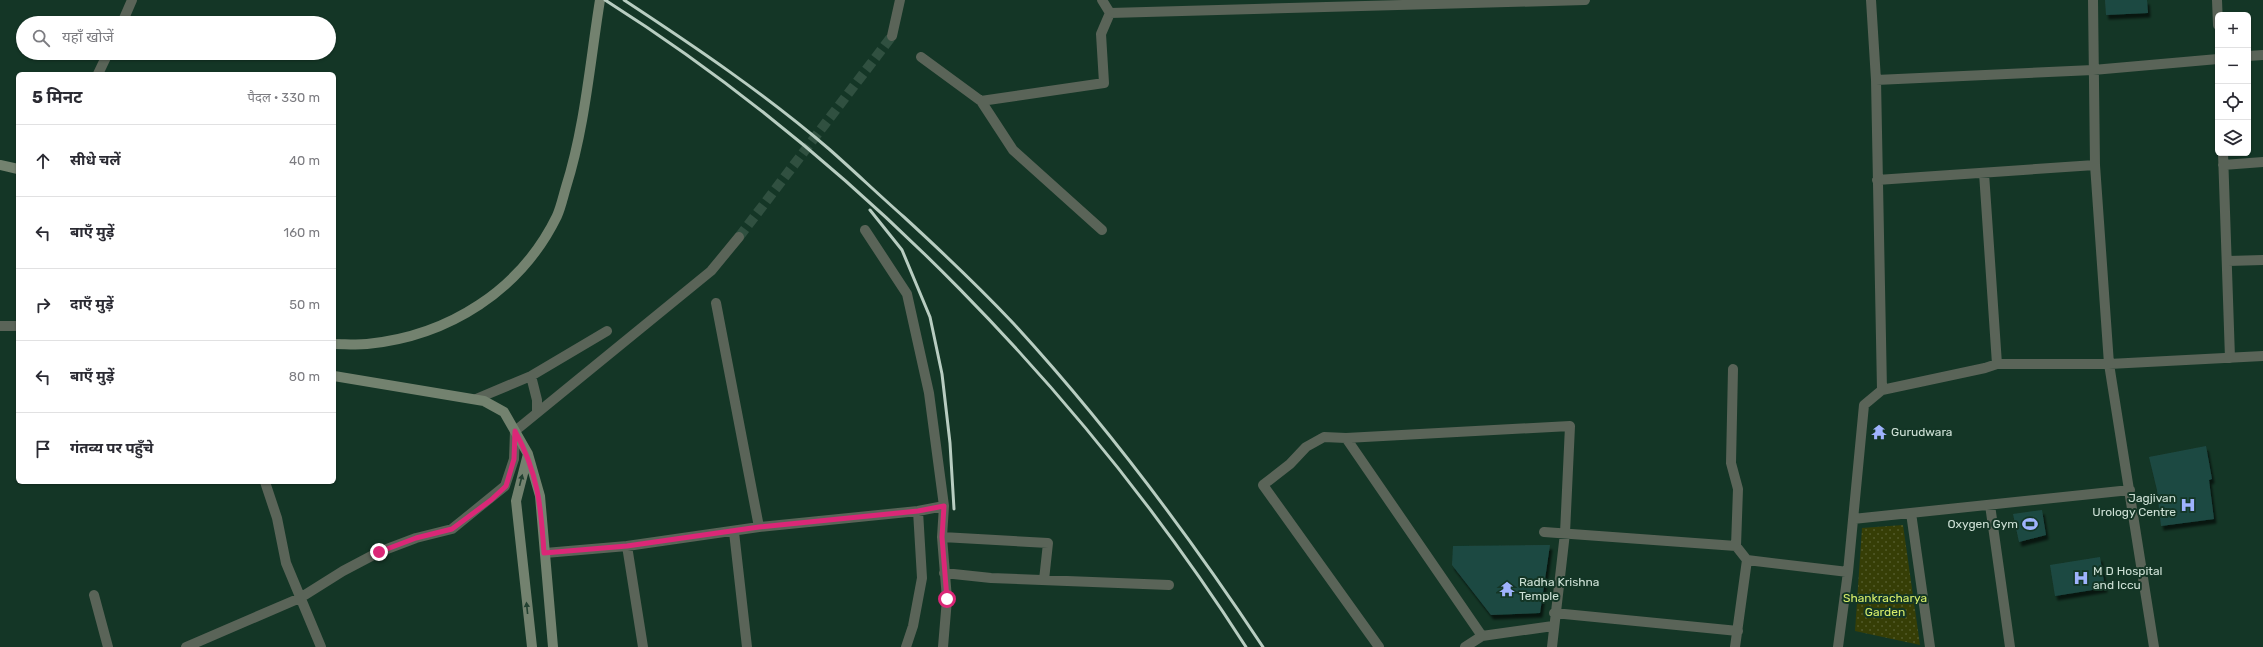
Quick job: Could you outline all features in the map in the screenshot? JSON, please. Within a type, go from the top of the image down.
[{"type":"street","points":[[125,16],[132,0]]},
{"type":"street","points":[[336,344],[367,344],[410,336],[451,322],[475,309],[507,284],[533,256],[557,216],[574,161],[600,0]]},
{"type":"street","points":[[892,36],[900,0]]},
{"type":"street","points":[[1102,0],[1110,13]]},
{"type":"street","points":[[1110,13],[1585,0]]},
{"type":"street","points":[[1871,0],[1876,80],[1882,390]]},
{"type":"street","points":[[2093,0],[2095,165],[2109,364],[2154,647]]},
{"type":"street","points":[[2217,0],[2217,12]]},
{"type":"street","points":[[981,101],[1104,83],[1101,34],[1110,13]]},
{"type":"street","points":[[2251,56],[2263,55]]},
{"type":"street","points":[[921,57],[981,101],[1013,150],[1102,230]]},
{"type":"street","points":[[1876,80],[2093,70],[2215,59]]},
{"type":"street","points":[[99,72],[105,60]]},
{"type":"street","points":[[2223,156],[2228,261],[2230,358]]},
{"type":"street","points":[[2223,165],[2263,162]]},
{"type":"street","points":[[0,165],[16,169]]},
{"type":"street","points":[[1877,180],[2095,165]]},
{"type":"street","points":[[1984,173],[1997,364]]},
{"type":"street","points":[[865,230],[907,294],[929,392],[944,506],[942,537],[947,599],[943,647]]},
{"type":"street","points":[[192,646],[300,598],[343,571],[379,552],[416,538],[452,529],[491,500],[506,486],[514,459],[515,431],[711,271],[739,237]]},
{"type":"street","points":[[2228,261],[2263,260]]},
{"type":"street","points":[[716,303],[759,527]]},
{"type":"street","points":[[0,326],[16,326]]},
{"type":"street","points":[[476,399],[531,376],[606,331]]},
{"type":"street","points":[[1838,647],[1848,572],[1864,405],[1882,390],[1985,368],[1997,364],[2109,364],[2263,357]]},
{"type":"street","points":[[1733,369],[1731,463],[1738,490],[1736,546],[1747,560],[1848,572]]},
{"type":"street","points":[[336,376],[476,399],[484,401],[504,412],[528,454],[540,496],[553,647]]},
{"type":"street","points":[[531,376],[536,394],[537,413]]},
{"type":"street","points":[[1379,647],[1263,485],[1290,464],[1306,447],[1324,437],[1346,438],[1570,426],[1565,533],[1554,613],[1552,647]]},
{"type":"street","points":[[1346,438],[1482,636]]},
{"type":"street","points":[[528,454],[516,501],[532,647]]},
{"type":"street","points":[[266,484],[277,518],[286,563],[321,647]]},
{"type":"street","points":[[1853,519],[2130,490]]},
{"type":"street","points":[[1990,505],[2010,647]]},
{"type":"street","points":[[544,553],[627,546],[734,532],[759,527],[918,511],[944,506]]},
{"type":"street","points":[[906,647],[913,626],[922,578],[918,511]]},
{"type":"street","points":[[1912,512],[1930,647]]},
{"type":"street","points":[[734,532],[746,647]]},
{"type":"street","points":[[1544,532],[1736,546]]},
{"type":"street","points":[[942,537],[1048,543],[1044,580]]},
{"type":"street","points":[[627,546],[643,647]]},
{"type":"street","points":[[1736,647],[1747,560]]},
{"type":"street","points":[[944,573],[1044,580],[1169,585]]},
{"type":"street","points":[[94,595],[108,647]]},
{"type":"street","points":[[1554,613],[1738,631]]},
{"type":"street","points":[[1465,647],[1482,636],[1553,626]]},
{"type":"green space","name":"Shankracharya Garden","points":[[1903,525],[1920,645],[1855,631],[1862,528]]},
{"type":"building","points":[[2105,0],[2147,0],[2148,13],[2106,15]]},
{"type":"building","points":[[2206,446],[2212,479],[2209,480],[2214,519],[2161,526],[2157,490],[2149,457]]},
{"type":"building","name":"Oxygen Gym","points":[[2042,510],[2046,535],[2019,542],[2013,514]]},
{"type":"building","name":"Radha Krishna Temple","points":[[1550,545],[1540,613],[1491,615],[1452,565],[1453,546]]},
{"type":"building","points":[[2100,557],[2105,588],[2055,596],[2050,565]]},
{"type":"tunnel","points":[[739,237],[892,36]]},
{"type":"railway","points":[[605,0],[699,63],[789,133],[877,209],[960,289],[1039,374],[1114,463],[1183,554],[1246,647]]},
{"type":"railway","points":[[624,0],[729,71],[805,129],[838,157],[946,256],[1013,323],[1080,400],[1144,480],[1205,563],[1263,647]]},
{"type":"railway","points":[[870,210],[902,250],[930,317],[942,374],[950,443],[954,509]]},
{"type":"place","name":"Gurudwara","points":[[1879,432]]},
{"type":"place","name":"Jagjivan Urology Centre","points":[[2188,505]]},
{"type":"place","name":"Oxygen Gym","points":[[2030,524]]},
{"type":"place","name":"M D Hospital and Iccu","points":[[2081,578]]},
{"type":"place","name":"Radha Krishna Temple","points":[[1507,589]]},
{"type":"route","points":[[379,552],[416,538],[452,529],[491,500],[506,486],[514,459],[515,431],[528,454],[540,496],[544,553],[627,546],[734,532],[759,527],[918,511],[944,506],[942,537],[947,599]]}]
